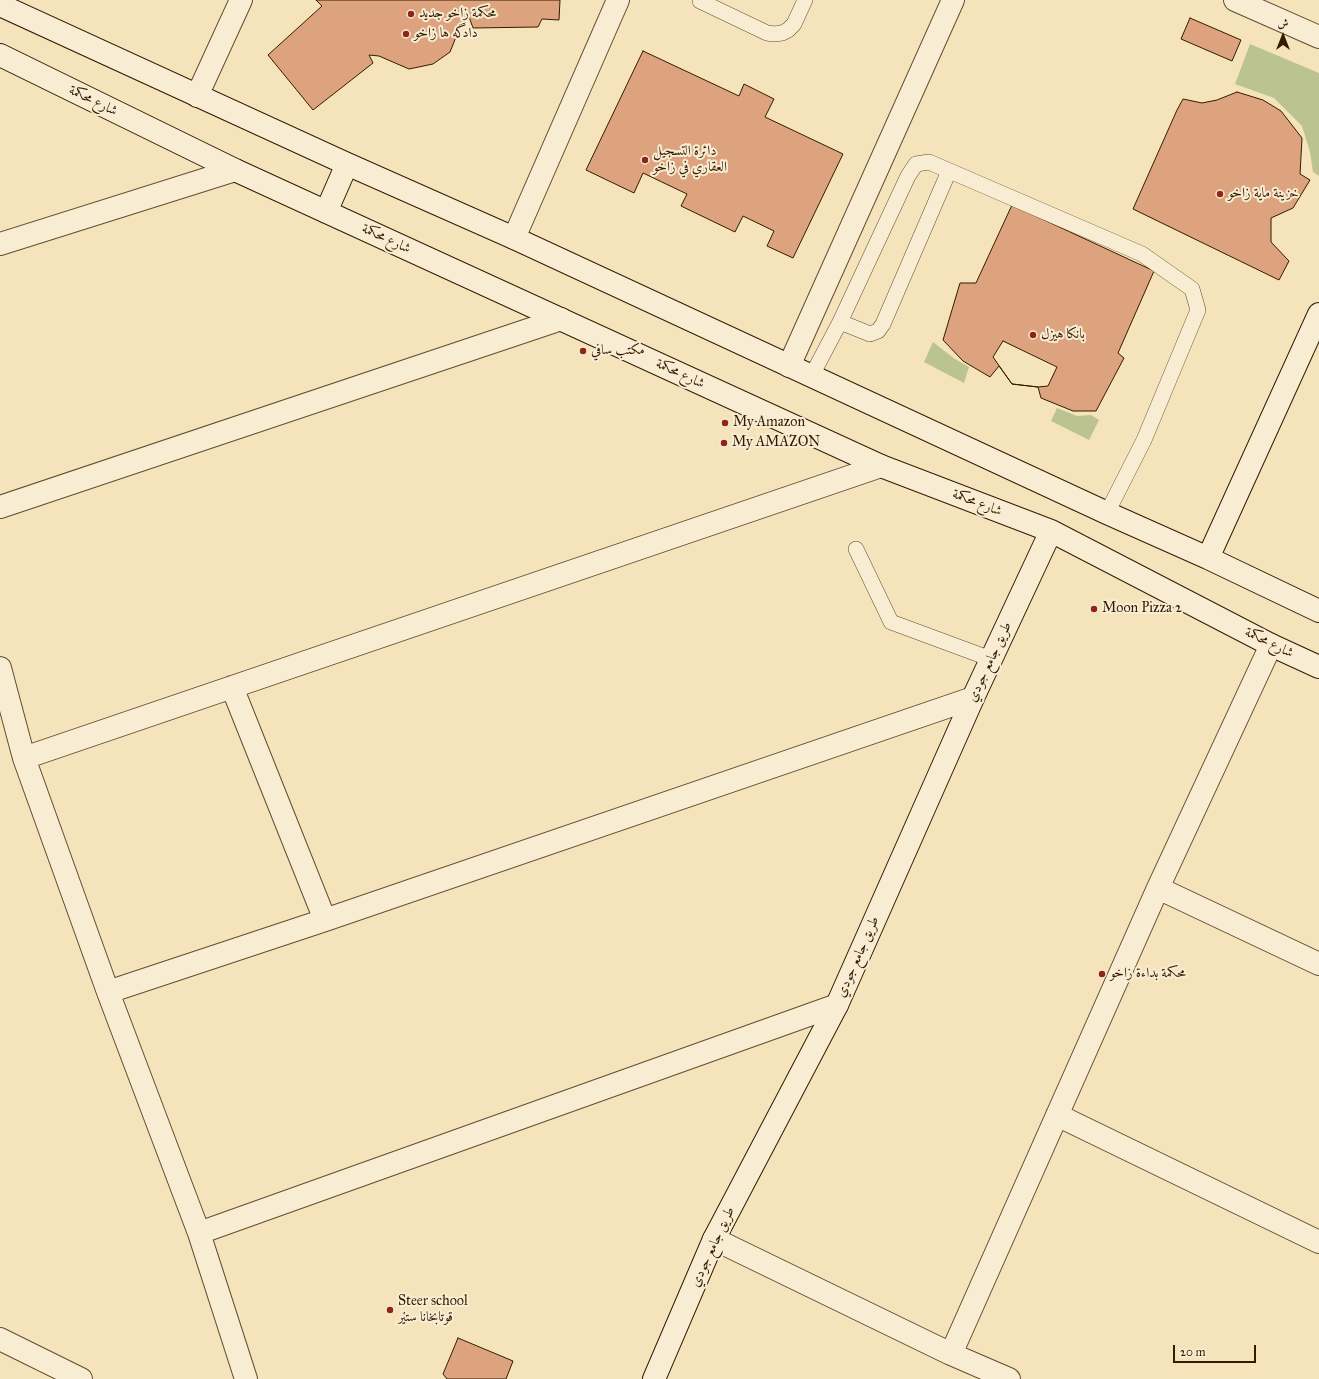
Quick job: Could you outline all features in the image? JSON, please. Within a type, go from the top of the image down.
[{"type":"street","points":[[197,96],[241,0]]},
{"type":"street","points":[[514,238],[618,0]]},
{"type":"street","points":[[789,366],[953,0]]},
{"type":"street","points":[[1235,0],[1319,37]]},
{"type":"street","points":[[2,4],[197,96],[514,238],[811,377],[1208,558],[1319,611]]},
{"type":"street","name":"شارع محكمة","points":[[0,55],[235,170],[881,466],[1051,531],[1271,645],[1319,667]]},
{"type":"street","points":[[326,212],[347,164]]},
{"type":"street","points":[[0,244],[235,170]]},
{"type":"street","points":[[1208,558],[1319,314]]},
{"type":"street","points":[[0,507],[561,319]]},
{"type":"street","points":[[24,758],[881,466]]},
{"type":"street","name":"طريق جامع جودي","points":[[654,1379],[714,1239],[837,1005],[973,698],[1051,531]]},
{"type":"street","points":[[951,1354],[1158,888],[1271,645]]},
{"type":"street","points":[[0,668],[24,758],[108,992],[199,1233],[246,1379]]},
{"type":"street","points":[[232,687],[325,920]]},
{"type":"street","points":[[108,992],[325,920],[973,698]]},
{"type":"street","points":[[1158,888],[1319,964]]},
{"type":"street","points":[[199,1233],[837,1005]]},
{"type":"street","points":[[1057,1115],[1319,1242]]},
{"type":"street","points":[[714,1239],[951,1354],[1009,1379]]},
{"type":"street","points":[[0,1339],[52,1371],[81,1379]]},
{"type":"lane","points":[[699,0],[767,34],[782,34],[788,30],[794,24],[805,0]]},
{"type":"lane","points":[[811,377],[840,322],[908,176],[916,164],[929,162],[1142,254],[1192,289],[1198,310],[1144,440],[1107,513]]},
{"type":"lane","points":[[840,322],[870,334],[878,331],[883,324],[949,171]]},
{"type":"lane","points":[[856,549],[891,622],[991,659]]},
{"type":"green space","points":[[1250,44],[1319,73],[1319,176],[1313,172],[1310,152],[1302,126],[1274,98],[1235,84]]},
{"type":"green space","points":[[933,342],[955,359],[969,367],[964,383],[924,362]]},
{"type":"green space","points":[[1057,408],[1077,416],[1091,415],[1099,420],[1089,440],[1051,421]]},
{"type":"building","points":[[316,0],[560,0],[559,20],[542,19],[538,27],[473,28],[468,14],[462,22],[450,52],[433,64],[409,69],[379,56],[369,55],[373,63],[313,110],[268,55],[322,6]]},
{"type":"building","points":[[1190,18],[1241,40],[1232,61],[1181,39]]},
{"type":"building","points":[[643,51],[739,96],[744,84],[774,99],[765,117],[843,154],[793,258],[767,246],[774,231],[743,216],[735,232],[681,206],[687,194],[643,173],[634,193],[586,170]]},
{"type":"building","name":"خزينة ماية زاخو","points":[[1237,92],[1263,100],[1281,111],[1302,138],[1300,174],[1310,180],[1293,208],[1271,218],[1271,242],[1289,261],[1279,280],[1133,209],[1183,99],[1202,103],[1217,100]]},
{"type":"building","points":[[1012,205],[1154,271],[1118,353],[1124,358],[1096,411],[1073,411],[1041,398],[1038,387],[1012,384],[999,366],[990,377],[963,361],[943,340],[960,283],[976,283]]},
{"type":"building","points":[[1003,341],[1057,367],[1048,386],[1038,387],[1012,384],[993,357]]},
{"type":"building","points":[[458,1338],[513,1361],[506,1379],[447,1379],[443,1374]]},
{"type":"place","name":"محكمة زاخو جديد","points":[[411,14]]},
{"type":"place","name":"دادگه ها زاخو","points":[[406,34]]},
{"type":"place","name":"دائرة التسجيل العقاري في زاخو","points":[[645,160]]},
{"type":"place","name":"خزينة ماية زاخو","points":[[1220,194]]},
{"type":"place","name":"بانکا هیزل","points":[[1033,335]]},
{"type":"place","name":"مكتب سافي","points":[[583,351]]},
{"type":"place","name":"My Amazon","points":[[725,423]]},
{"type":"place","name":"My AMAZON","points":[[724,443]]},
{"type":"place","name":"Moon Pizza 2","points":[[1094,609]]},
{"type":"place","name":"محكمة بداءة زاخو","points":[[1102,974]]},
{"type":"place","name":"Steer school قوتابخانا ستێر","points":[[390,1310]]}]
